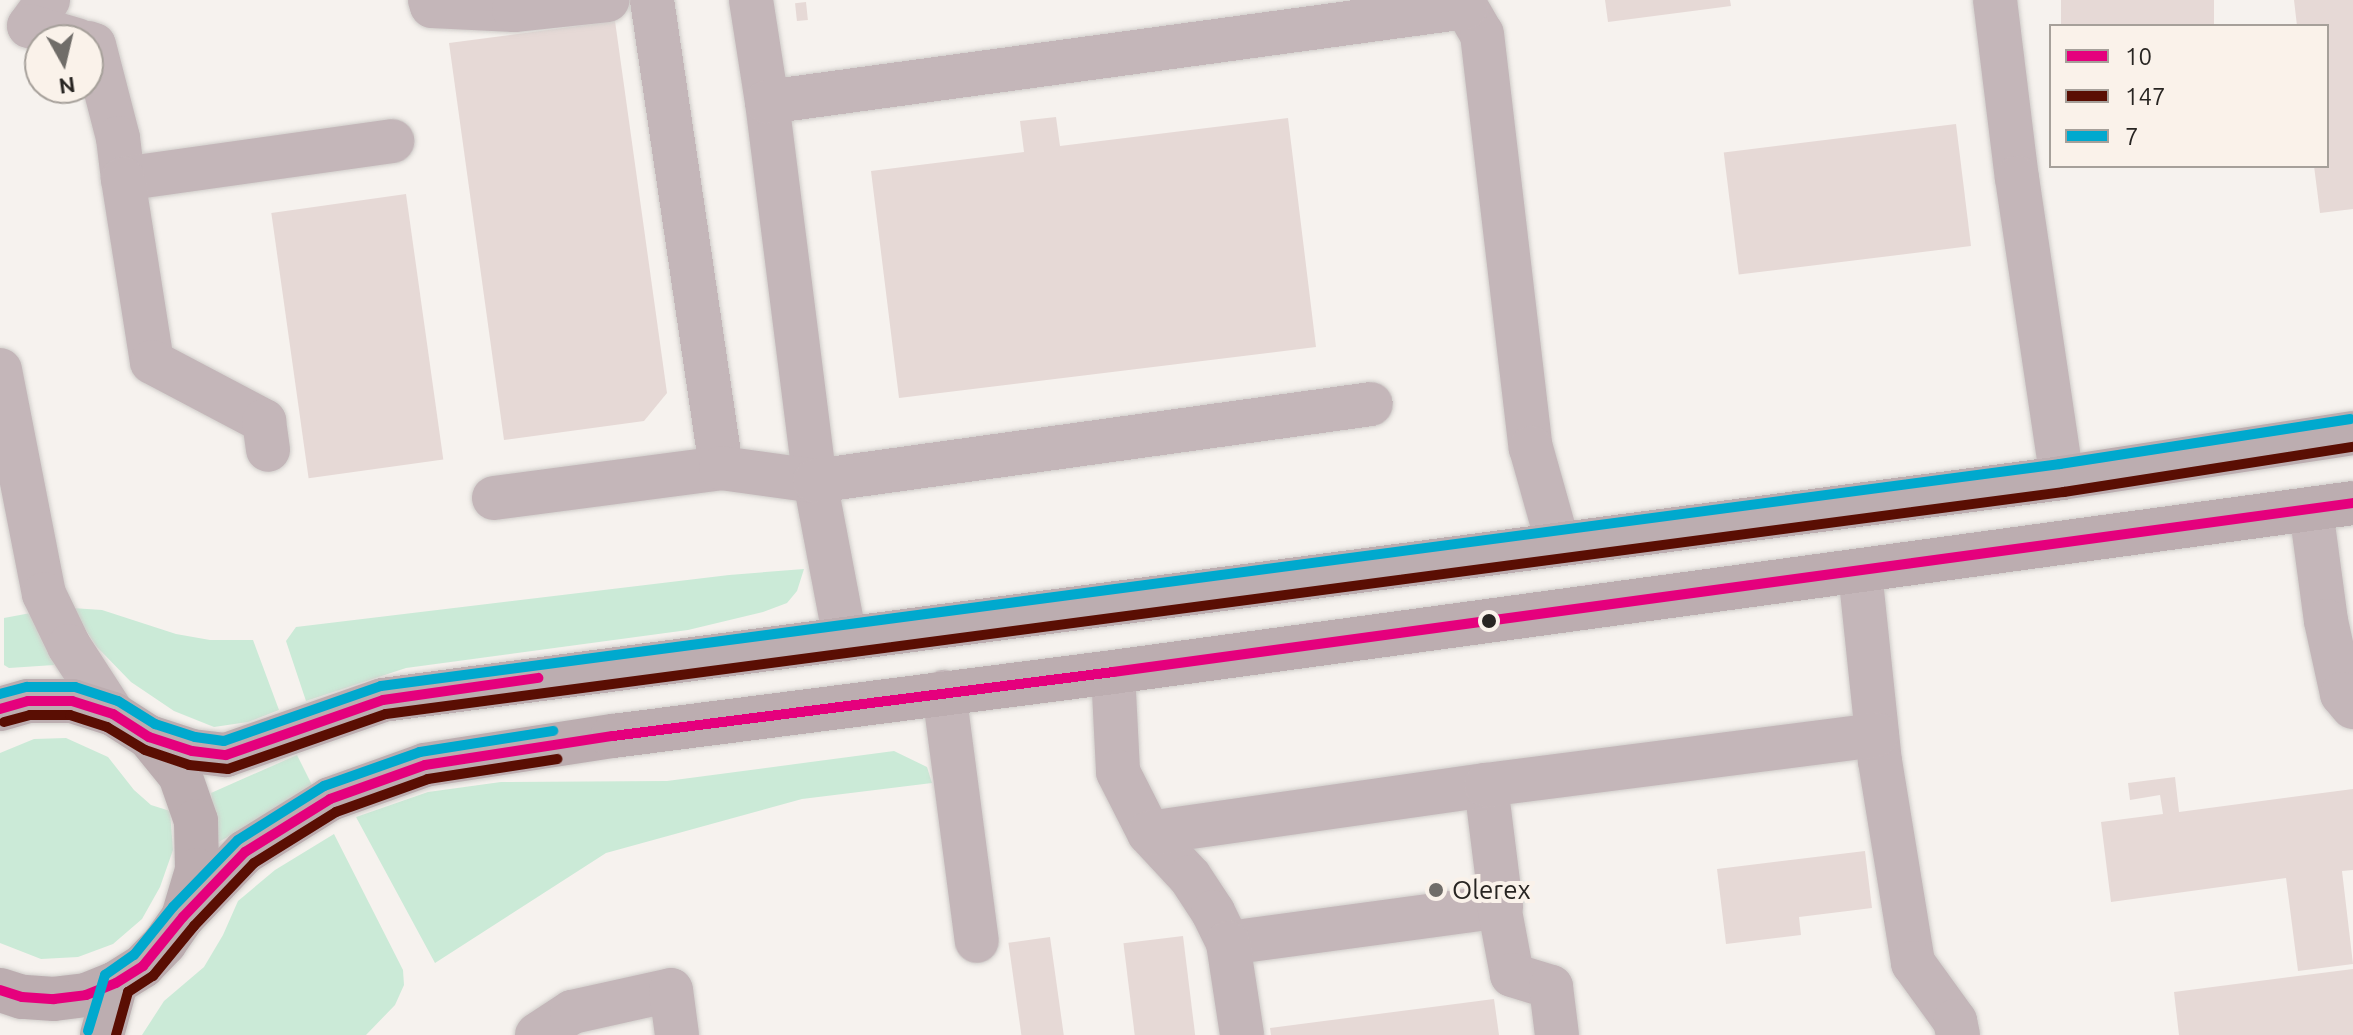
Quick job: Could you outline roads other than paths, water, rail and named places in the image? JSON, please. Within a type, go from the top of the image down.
[{"type":"main road","points":[[0,709],[28,701],[72,701],[113,714],[149,737],[192,751],[226,755],[383,700],[2062,478],[2353,433]]},
{"type":"main road","points":[[0,990],[22,997],[54,999],[86,995],[116,983],[143,966],[165,943],[183,917],[245,852],[330,799],[425,765],[944,692],[1860,572],[2353,503]]},
{"type":"main road","points":[[149,737],[180,775],[196,821],[197,870],[183,917]]},
{"type":"main road","points":[[102,1035],[116,983]]},
{"type":"street","points":[[430,0],[432,6],[514,10],[607,0]]},
{"type":"street","points":[[652,0],[721,468]]},
{"type":"street","points":[[751,0],[767,102],[815,481],[845,639]]},
{"type":"street","points":[[1995,0],[2017,178],[2062,478]]},
{"type":"street","points":[[767,102],[1464,3],[1482,34],[1531,448],[1558,544]]},
{"type":"street","points":[[104,84],[114,122],[152,362],[264,421],[268,450]]},
{"type":"street","points":[[123,179],[392,141]]},
{"type":"street","points":[[0,470],[4,389]]},
{"type":"street","points":[[4,389],[44,594],[69,646],[113,714]]},
{"type":"street","points":[[494,498],[721,468],[815,481],[1371,404]]},
{"type":"street","points":[[2311,510],[2326,621],[2342,694],[2353,707]]},
{"type":"street","points":[[1860,572],[1877,735],[1913,963],[1955,1021],[1958,1035]]},
{"type":"street","points":[[1113,672],[1118,772],[1149,833],[1190,877],[1213,912],[1228,943],[1242,1035]]},
{"type":"street","points":[[944,692],[977,941]]},
{"type":"street","points":[[1149,833],[1486,785],[1877,735]]},
{"type":"street","points":[[1486,785],[1499,906],[1512,975],[1551,987],[1557,1035]]},
{"type":"street","points":[[1228,943],[1499,906]]},
{"type":"street","points":[[537,1035],[572,1012],[671,990],[677,1035]]},
{"type":"place","name":"Olerex","points":[[1436,890]]}]
